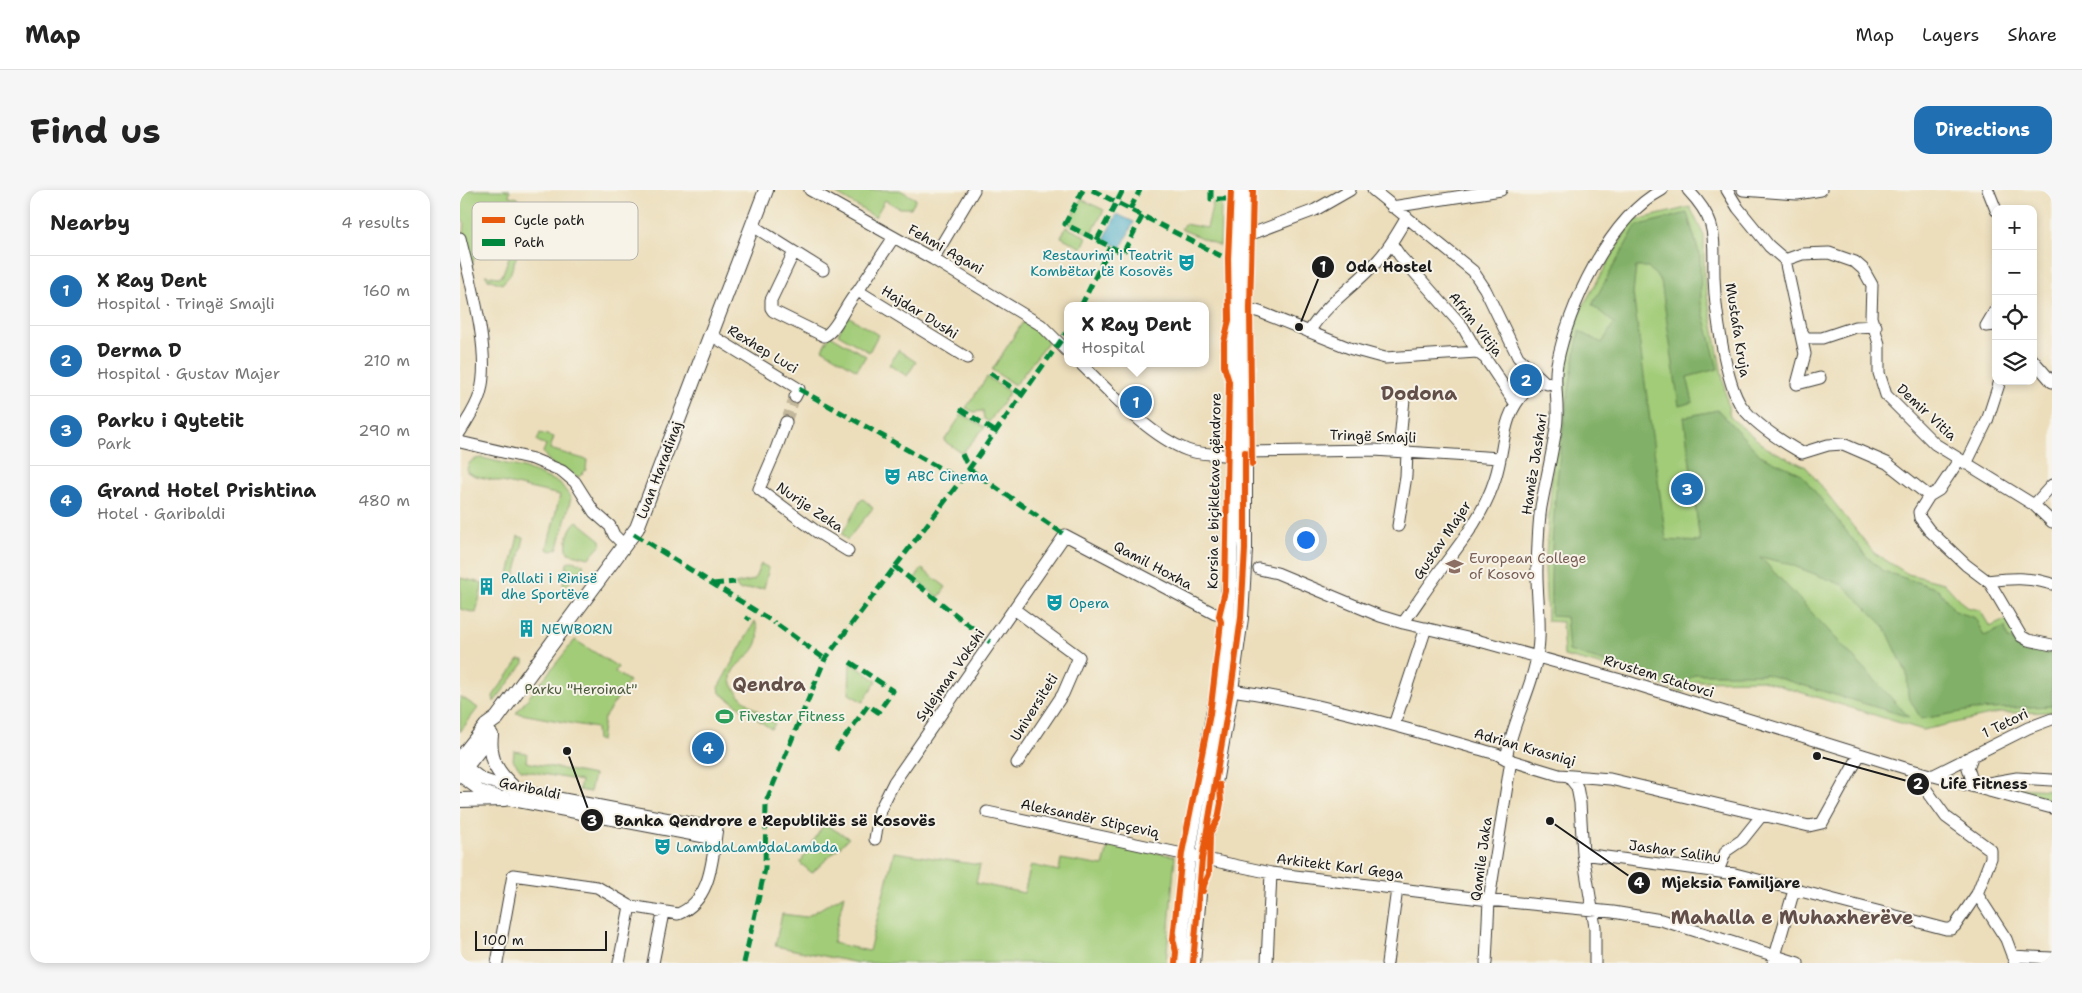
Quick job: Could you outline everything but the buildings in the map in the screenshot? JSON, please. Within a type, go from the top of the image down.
[{"type":"main road","name":"Luan Haradinaj","points":[[461,768],[486,726],[496,718],[634,534],[766,190]]},
{"type":"main road","points":[[1193,963],[1202,859],[1231,690],[1238,641],[1244,568],[1238,454],[1236,190]]},
{"type":"main road","points":[[1179,963],[1188,856],[1218,687],[1227,617],[1238,454],[1248,190]]},
{"type":"main road","name":"Luan Haradinaj","points":[[461,768],[491,736],[494,731],[496,718]]},
{"type":"main road","points":[[460,800],[510,794],[490,755],[491,736]]},
{"type":"street","name":"Fehmi Agani","points":[[810,190],[934,259],[1041,325],[1064,348]]},
{"type":"street","points":[[934,259],[974,190]]},
{"type":"street","points":[[1246,236],[1315,210],[1350,190]]},
{"type":"street","points":[[1373,190],[1473,271],[1485,289],[1518,358],[1555,390]]},
{"type":"street","points":[[1392,207],[1501,190]]},
{"type":"street","name":"Hamëz Jashari","points":[[1509,760],[1537,657],[1539,632],[1536,581],[1541,508],[1558,419],[1555,390],[1557,364],[1563,339],[1575,306],[1594,266],[1634,210],[1649,197],[1662,190]]},
{"type":"street","name":"Mustafa Kruja","points":[[1688,190],[1707,213],[1715,242],[1714,276],[1726,368],[1741,406],[1753,419],[1802,453],[1828,445],[1843,444],[1887,463],[1928,496]]},
{"type":"street","points":[[1727,190],[1738,208],[1769,246],[1785,260],[1805,354],[1797,384],[1820,378]]},
{"type":"street","points":[[1743,190],[1797,194],[1821,190]]},
{"type":"street","points":[[1988,190],[1994,205]]},
{"type":"street","points":[[1309,332],[1315,323],[1378,260],[1407,218]]},
{"type":"street","points":[[753,226],[823,270]]},
{"type":"street","name":"Hajdar Dushi","points":[[794,252],[772,300],[771,308],[773,311],[824,336],[831,331],[847,303],[858,291],[894,237]]},
{"type":"street","points":[[460,238],[484,358],[483,382],[478,400],[460,432]]},
{"type":"street","name":"Afrim Vitija","points":[[1391,243],[1400,256],[1463,327],[1477,352],[1485,358],[1515,402]]},
{"type":"street","name":"Demir Vitia","points":[[1785,260],[1816,253],[1829,253],[1855,262],[1863,269],[1872,285],[1871,317],[1876,326],[1880,352],[1879,373],[1886,395],[1935,444],[2034,505],[2052,522]]},
{"type":"street","name":"Hajdar Dushi","points":[[858,291],[967,358]]},
{"type":"street","points":[[1245,308],[1352,349],[1385,358],[1477,352]]},
{"type":"street","points":[[1992,316],[1986,326],[1992,326]]},
{"type":"street","points":[[1800,330],[1806,338],[1811,340],[1855,327],[1876,326]]},
{"type":"street","name":"Rexhep Luci","points":[[710,335],[797,393]]},
{"type":"street","points":[[2037,365],[2052,382]]},
{"type":"street","name":"Tringë Smajli","points":[[1084,367],[1132,412],[1165,438],[1196,454],[1311,450],[1403,451],[1500,458]]},
{"type":"street","name":"Gustav Majer","points":[[1402,623],[1478,517],[1496,479],[1510,413],[1515,402],[1538,382],[1546,382]]},
{"type":"street","points":[[1962,462],[1987,421],[1999,385]]},
{"type":"street","points":[[1398,526],[1406,476],[1403,451],[1404,400]]},
{"type":"street","name":"Nurije Zeka","points":[[786,422],[776,452],[758,487],[760,491],[776,503],[848,551]]},
{"type":"street","points":[[460,442],[554,466],[575,482],[594,512],[610,526],[634,534]]},
{"type":"street","name":"Demir Vitia","points":[[1928,496],[1939,490],[1962,462]]},
{"type":"street","points":[[2034,505],[2052,485]]},
{"type":"street","points":[[1928,496],[1919,512],[1920,518],[1951,551],[1988,581],[2021,636],[2052,645]]},
{"type":"street","points":[[610,526],[614,535],[626,546]]},
{"type":"street","name":"Qamil Hoxha","points":[[1065,535],[1219,616],[1227,617]]},
{"type":"street","name":"Sylejman Vokshi","points":[[875,839],[880,810],[894,782],[1065,535]]},
{"type":"street","name":"Rrustem Statovci","points":[[1259,569],[1277,573],[1380,616],[1402,623],[1476,640],[1628,682],[1932,776],[2052,808]]},
{"type":"street","points":[[1988,581],[2022,577],[2052,584]]},
{"type":"street","name":"Universiteti","points":[[1014,609],[1079,656],[1063,694],[1016,763]]},
{"type":"street","points":[[1394,725],[1426,628]]},
{"type":"street","name":"Adrian Krasniqi","points":[[1231,690],[1341,711],[1497,754],[1509,760],[1569,777],[1610,779],[1809,826],[1822,823],[1860,754]]},
{"type":"street","name":"1 Tetori","points":[[1932,776],[2028,728],[2052,719]]},
{"type":"street","points":[[1972,757],[1968,768],[1974,786],[2017,778],[2052,780]]},
{"type":"street","name":"Qamile Jaka","points":[[1486,963],[1489,900],[1509,760]]},
{"type":"street","name":"Garibaldi","points":[[461,768],[510,794],[717,828],[706,889],[683,912],[674,914],[663,913]]},
{"type":"street","points":[[1920,772],[1925,788],[1946,817],[1991,850],[1991,858],[1977,894],[2006,939],[2013,959],[2052,958]]},
{"type":"street","points":[[1569,777],[1577,787],[1583,854],[1595,927],[1595,963]]},
{"type":"street","name":"Aleksandër Stipçeviq","points":[[987,812],[1178,852],[1188,856]]},
{"type":"street","points":[[1718,871],[1726,850],[1742,840],[1762,815]]},
{"type":"street","name":"Jashar Salihu","points":[[1583,854],[1718,871],[1951,930],[1977,894]]},
{"type":"street","name":"Arkitekt Karl Gega","points":[[1188,856],[1271,873],[1489,900],[1592,910],[1682,925],[1774,959],[1798,963]]},
{"type":"street","points":[[1267,963],[1271,873]]},
{"type":"street","points":[[498,963],[512,875],[515,874],[597,887],[630,906],[663,913],[653,963]]},
{"type":"street","points":[[1388,963],[1397,889]]},
{"type":"street","points":[[1774,959],[1794,890]]},
{"type":"street","points":[[619,963],[630,906]]},
{"type":"green space","points":[[460,190],[510,190],[509,196],[518,198],[517,202],[472,202],[472,260],[474,260],[470,271],[463,245],[465,223],[460,218]]},
{"type":"green space","points":[[839,190],[900,190],[916,199],[911,208],[899,208],[885,200],[875,217],[837,194]]},
{"type":"green space","points":[[1081,199],[1104,210],[1091,235],[1068,223]]},
{"type":"green space","points":[[1213,202],[1221,202],[1220,246],[1181,229],[1184,224],[1207,228]]},
{"type":"green space","points":[[1690,207],[1704,236],[1704,278],[1730,417],[1767,448],[1806,467],[1874,553],[1908,574],[1944,583],[1966,607],[1980,610],[1990,627],[2007,619],[2022,644],[2052,650],[2052,712],[1999,713],[1923,730],[1761,680],[1696,681],[1683,692],[1600,665],[1564,656],[1562,622],[1547,621],[1545,567],[1559,383],[1576,318],[1632,221]]},
{"type":"green space","points":[[1687,213],[1700,256],[1701,303],[1718,369],[1687,377],[1693,402],[1679,406],[1661,281],[1648,267],[1636,267],[1633,293],[1666,540],[1700,542],[1684,417],[1718,410],[1760,455],[1801,474],[1866,556],[1883,571],[1938,589],[1955,611],[1975,618],[1984,636],[2005,627],[2008,639],[2052,655],[2052,706],[1973,710],[1921,719],[1908,696],[1907,674],[1885,627],[1843,585],[1786,563],[1760,557],[1909,717],[1765,674],[1695,674],[1682,685],[1569,651],[1566,617],[1551,616],[1552,544],[1562,437],[1579,331],[1602,343],[1614,323],[1592,305],[1636,226]]},
{"type":"green space","points":[[1066,227],[1087,237],[1082,248],[1061,237]]},
{"type":"green space","points":[[508,260],[515,260],[510,275],[502,284],[488,279],[485,275],[502,276]]},
{"type":"green space","points":[[848,316],[878,335],[869,352],[838,334]]},
{"type":"green space","points":[[1023,322],[1044,334],[1048,342],[1016,384],[1013,384],[992,370]]},
{"type":"green space","points":[[830,335],[866,356],[857,370],[822,349]]},
{"type":"green space","points":[[898,350],[916,362],[907,376],[889,365]]},
{"type":"green space","points":[[987,377],[1008,391],[1008,395],[989,422],[984,419],[983,411],[974,412],[966,408]]},
{"type":"green space","points":[[962,414],[985,427],[962,453],[944,441]]},
{"type":"green space","points":[[540,433],[554,437],[550,449],[587,460],[586,470],[579,477],[553,465],[543,452],[546,445],[537,441]]},
{"type":"green space","points":[[483,458],[523,468],[560,483],[571,498],[558,548],[553,551],[547,548],[560,495],[475,476],[467,472],[471,461]]},
{"type":"green space","points":[[862,498],[873,508],[847,540],[842,534]]},
{"type":"green space","points":[[577,521],[601,540],[601,545],[589,558],[568,553],[568,536],[574,523]]},
{"type":"green space","points":[[518,536],[524,538],[514,581],[508,579]]},
{"type":"green space","points":[[572,561],[583,564],[584,567],[578,574],[574,571],[571,573],[575,577],[566,586],[563,585],[567,563]]},
{"type":"green space","points":[[761,564],[769,568],[764,588],[739,590],[735,584],[754,580]]},
{"type":"green space","points":[[922,569],[946,587],[939,597],[914,579]]},
{"type":"green space","points":[[460,578],[483,583],[476,613],[460,609]]},
{"type":"green space","points":[[755,621],[758,634],[757,644],[732,673],[731,681],[736,691],[745,701],[775,724],[771,729],[720,693],[719,686]]},
{"type":"green space","name":"Parku \"Heroinat\"","points":[[575,640],[618,667],[615,672],[629,681],[604,718],[601,741],[597,740],[596,728],[516,713]]},
{"type":"green space","points":[[519,660],[524,660],[524,663],[494,702],[493,696]]},
{"type":"green space","points":[[850,662],[877,681],[863,702],[849,694]]},
{"type":"green space","points":[[460,696],[478,708],[460,732]]},
{"type":"green space","points":[[514,751],[527,753],[526,762],[594,775],[590,792],[579,790],[581,781],[521,770],[513,760]]},
{"type":"green space","points":[[2019,788],[2052,790],[2052,801],[2019,793]]},
{"type":"green space","points":[[824,824],[849,838],[812,873],[800,863]]},
{"type":"green space","points":[[1109,844],[1175,856],[1166,963],[858,963],[775,946],[782,914],[806,917],[844,895],[833,943],[869,951],[894,852],[980,865],[976,883],[1024,893],[1031,865],[1059,871],[1061,859],[1103,866]]},
{"type":"water","points":[[1117,214],[1134,222],[1121,248],[1104,239]]},
{"type":"tunnel","points":[[786,422],[795,397]]},
{"type":"marked path","points":[[1083,190],[1065,224],[1123,253],[1143,215]]},
{"type":"marked path","points":[[1092,190],[1225,258]]},
{"type":"marked path","points":[[1097,240],[1123,190]]},
{"type":"marked path","points":[[1130,209],[1140,190]]},
{"type":"marked path","points":[[1211,190],[1211,199],[1226,199]]},
{"type":"marked path","points":[[1083,302],[1110,247]]},
{"type":"marked path","points":[[744,963],[765,869],[766,802],[825,659],[961,480],[1064,336]]},
{"type":"marked path","points":[[990,373],[1023,395]]},
{"type":"marked path","points":[[799,389],[961,480]]},
{"type":"marked path","points":[[960,409],[996,432]]},
{"type":"marked path","points":[[962,454],[969,469],[1065,535]]},
{"type":"marked path","points":[[634,534],[775,623]]},
{"type":"marked path","points":[[894,566],[990,642]]},
{"type":"marked path","points":[[713,584],[735,582]]},
{"type":"marked path","points":[[778,625],[825,659]]},
{"type":"marked path","points":[[836,750],[868,705],[878,712],[893,691],[847,660]]},
{"type":"cycle path","name":"Korsia e biçikletave qëndrore","points":[[1175,963],[1176,952],[1173,939],[1182,853],[1210,714],[1221,622],[1219,616],[1225,591],[1229,382],[1224,366],[1224,342],[1229,320],[1228,258],[1231,190]]},
{"type":"cycle path","points":[[1252,464],[1250,309],[1253,190]]},
{"type":"cycle path","points":[[1193,963],[1202,859],[1231,690],[1241,618],[1245,549],[1245,452]]},
{"type":"cycle path","points":[[1203,891],[1209,874],[1210,833],[1218,819],[1221,803],[1220,785]]},
{"type":"place","name":"Restaurimi i Teatrit Kombëtar të Kosovës","points":[[1187,263]]},
{"type":"place","name":"Oda Hostel","points":[[1299,327]]},
{"type":"place","name":"Derma D","points":[[1526,380]]},
{"type":"place","name":"X Ray Dent","points":[[1136,402]]},
{"type":"place","name":"ABC Cinema","points":[[893,476]]},
{"type":"place","name":"Parku i Qytetit","points":[[1687,489]]},
{"type":"place","name":"European College of Kosovo","points":[[1455,566]]},
{"type":"place","name":"Pallati i Rinisë dhe Sportëve","points":[[487,586]]},
{"type":"place","name":"Opera","points":[[1055,603]]},
{"type":"place","name":"NEWBORN","points":[[527,629]]},
{"type":"place","name":"Fivestar Fitness","points":[[725,716]]},
{"type":"place","name":"Grand Hotel Prishtina","points":[[708,748]]},
{"type":"place","name":"Banka Qendrore e Republikës së Kosovës","points":[[567,751]]},
{"type":"place","name":"Life Fitness","points":[[1817,756]]},
{"type":"place","name":"Mjeksia Familjare","points":[[1550,821]]},
{"type":"place","name":"LambdaLambdaLambda","points":[[662,847]]},
{"type":"district","name":"Dodona","points":[[1419,393]]},
{"type":"district","name":"Qendra","points":[[769,684]]},
{"type":"district","name":"Mahalla e Muhaxherëve","points":[[1792,917]]}]
